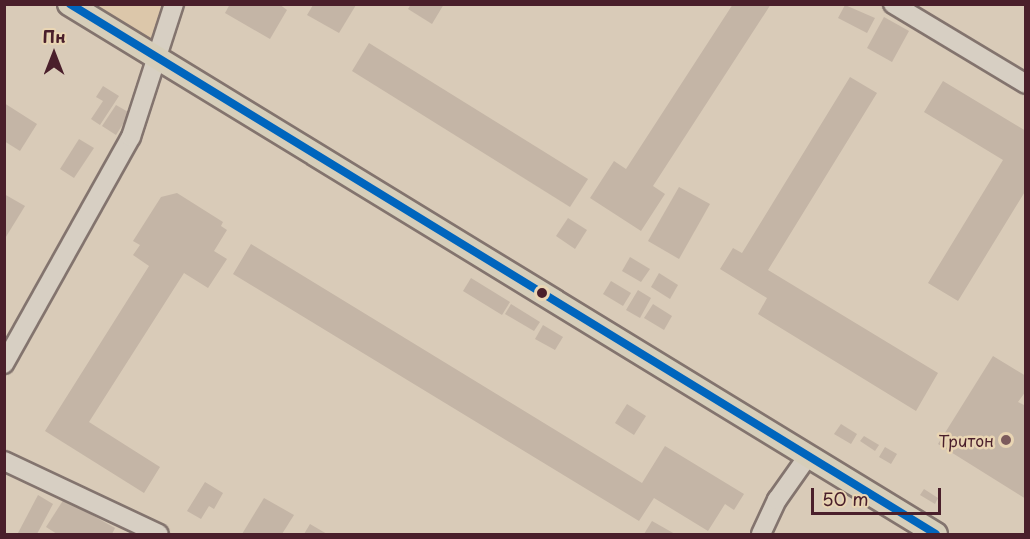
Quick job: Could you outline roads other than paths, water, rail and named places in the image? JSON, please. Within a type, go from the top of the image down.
[{"type":"main road","points":[[69,4],[936,534]]},
{"type":"street","points":[[4,364],[131,137],[145,101],[154,56],[174,4]]},
{"type":"street","points":[[892,4],[1026,84]]},
{"type":"street","points":[[761,534],[777,500],[808,456]]},
{"type":"street","points":[[4,461],[159,534]]},
{"type":"place","name":"Тритон","points":[[1006,440]]}]
